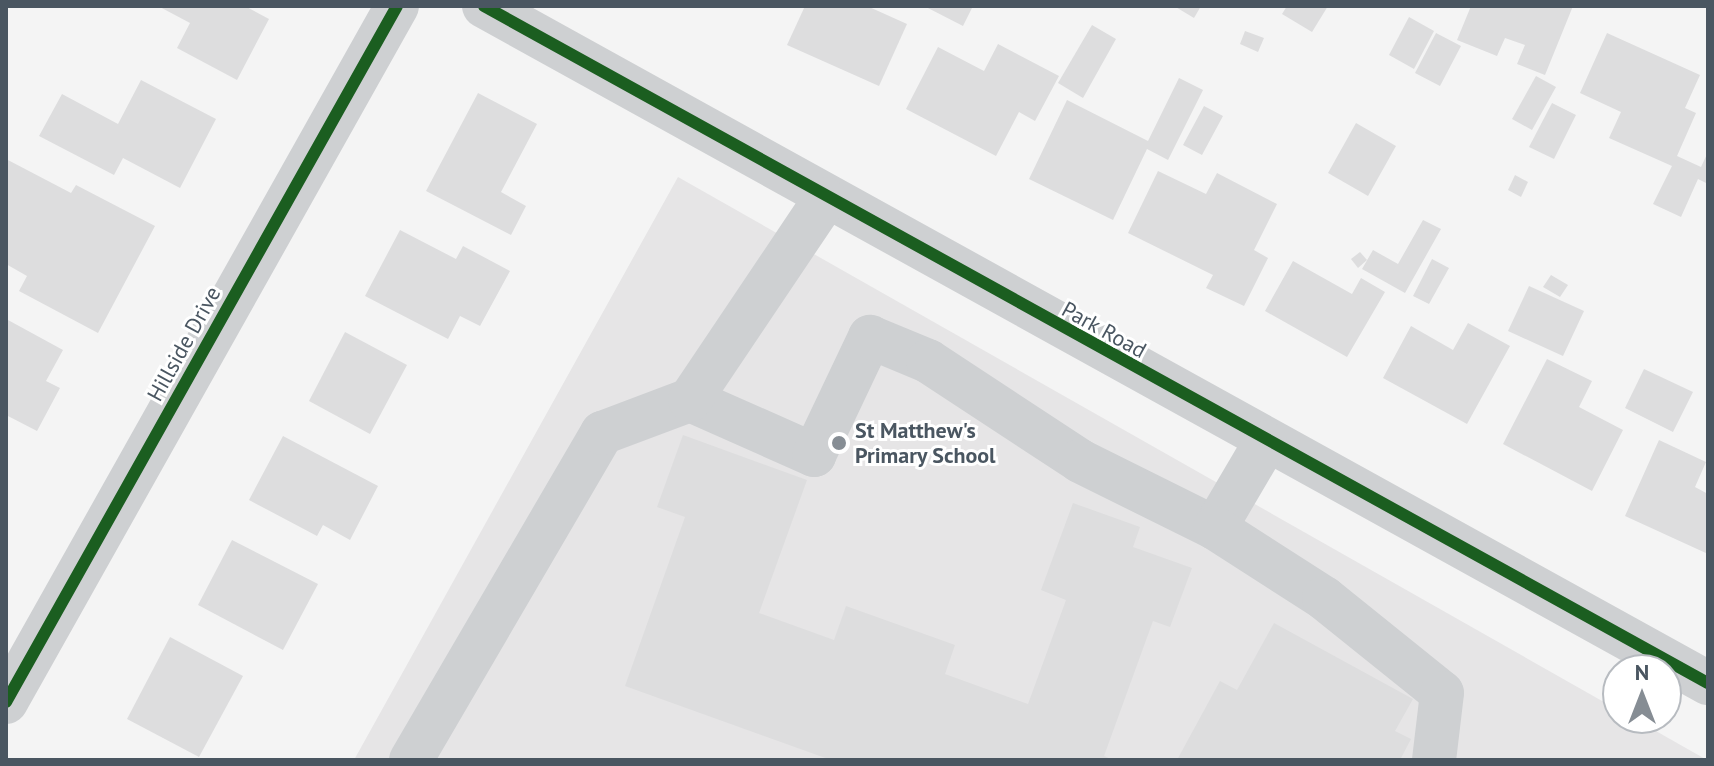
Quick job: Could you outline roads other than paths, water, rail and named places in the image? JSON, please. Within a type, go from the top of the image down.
[{"type":"street","name":"Hillside Drive","points":[[6,702],[397,6]]},
{"type":"street","name":"Park Road","points":[[484,6],[1265,443],[1708,683]]},
{"type":"street","points":[[411,760],[602,433],[690,400],[825,199]]},
{"type":"street","points":[[690,400],[814,455],[870,337],[928,361],[1080,461],[1215,528],[1324,598],[1442,693],[1434,760]]},
{"type":"street","points":[[1215,528],[1265,443]]},
{"type":"place","name":"St Matthew's Primary School","points":[[839,443]]}]
